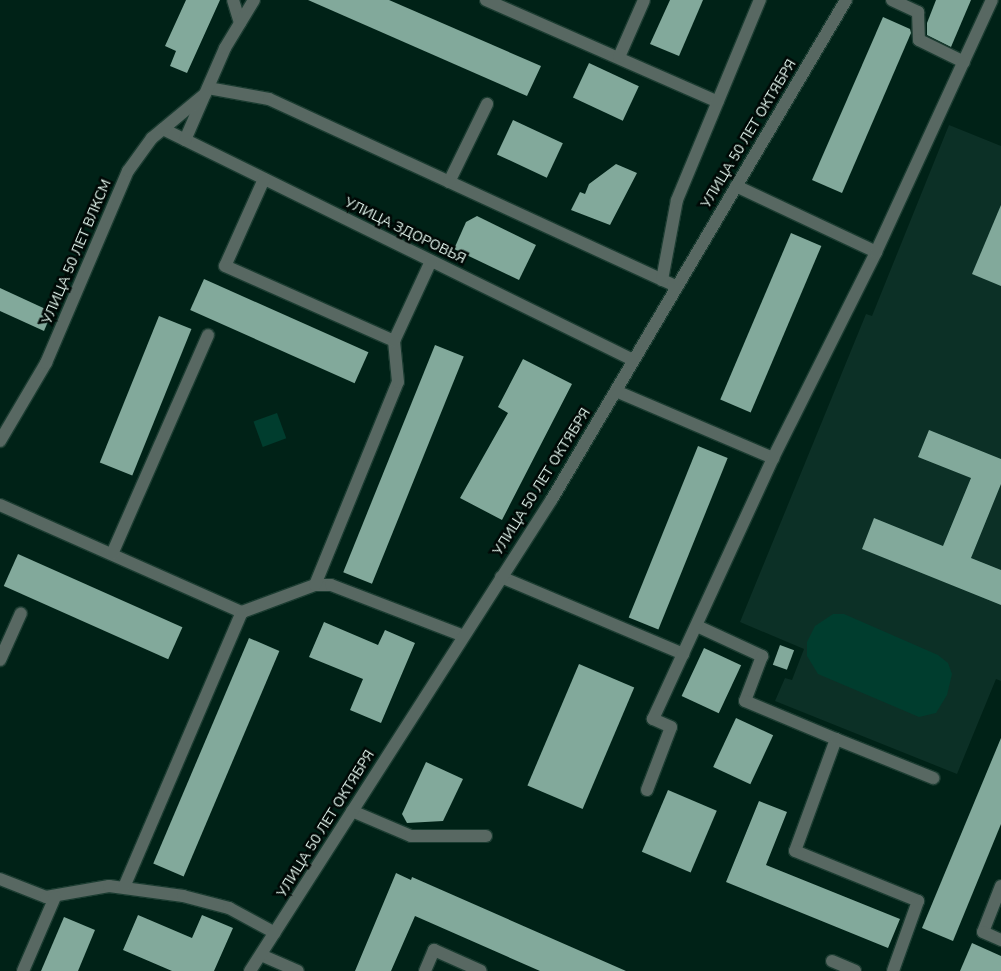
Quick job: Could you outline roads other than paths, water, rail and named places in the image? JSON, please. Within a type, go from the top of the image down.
[{"type":"street","points":[[233,0],[240,23]]},
{"type":"street","name":"УЛИЦА 50 ЛЕТ ВЛКСМ","points":[[185,140],[240,23],[254,0]]},
{"type":"street","points":[[486,0],[718,102]]},
{"type":"street","points":[[619,57],[644,0]]},
{"type":"street","points":[[662,280],[677,200],[760,0]]},
{"type":"street","name":"УЛИЦА 50 ЛЕТ ОКТЯБРЯ","points":[[250,971],[501,578],[616,391],[846,0]]},
{"type":"street","points":[[892,0],[918,12],[919,40],[964,62]]},
{"type":"street","points":[[647,790],[671,727],[653,719],[774,458],[876,252],[992,0]]},
{"type":"street","points":[[207,91],[269,99],[677,286]]},
{"type":"street","name":"УЛИЦА 50 ЛЕТ ВЛКСМ","points":[[0,441],[46,364],[128,171],[141,150],[207,91]]},
{"type":"street","points":[[450,182],[487,104]]},
{"type":"street","name":"УЛИЦА ЗДОРОВЬЯ","points":[[163,129],[633,360]]},
{"type":"street","points":[[264,179],[225,266],[394,341]]},
{"type":"street","points":[[736,186],[876,252]]},
{"type":"street","points":[[315,585],[398,382],[394,341],[431,261]]},
{"type":"street","points":[[112,554],[208,335]]},
{"type":"street","points":[[616,391],[774,458]]},
{"type":"street","points":[[0,505],[242,612],[315,585],[332,585],[464,636]]},
{"type":"street","points":[[501,578],[682,654]]},
{"type":"street","points":[[124,887],[242,612]]},
{"type":"street","points":[[0,660],[21,613]]},
{"type":"street","points":[[697,626],[762,656],[745,701],[933,778]]},
{"type":"street","points":[[836,739],[795,850],[918,901],[893,971]]},
{"type":"street","points":[[352,810],[411,836],[486,836]]},
{"type":"street","points":[[0,879],[36,894],[55,897],[92,888],[124,887],[230,908],[275,933]]},
{"type":"street","points":[[1001,886],[983,932],[1001,940]]},
{"type":"street","points":[[24,971],[55,897]]},
{"type":"street","points":[[425,971],[434,950],[481,971]]},
{"type":"street","points":[[260,956],[298,971]]},
{"type":"street","points":[[832,961],[855,971]]}]
